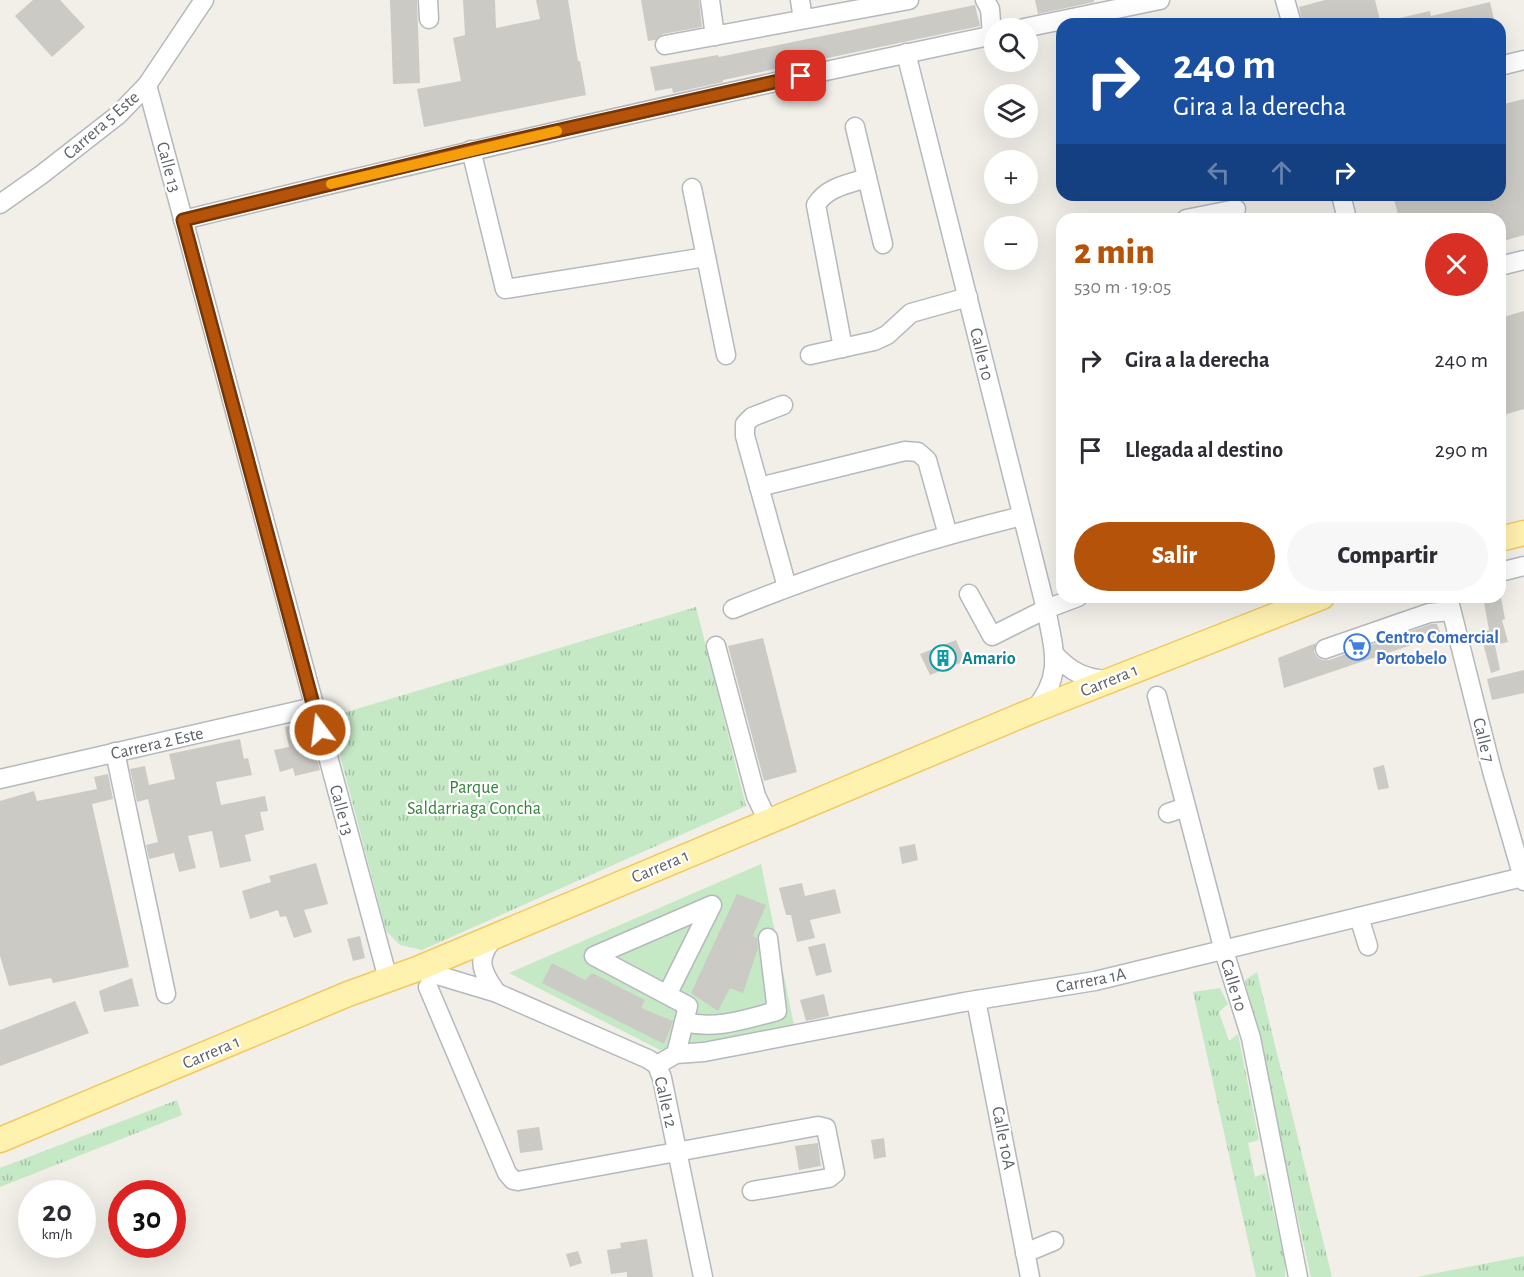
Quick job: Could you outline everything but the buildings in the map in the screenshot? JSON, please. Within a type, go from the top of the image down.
[{"type":"main road","name":"Carrera 1","points":[[0,1140],[348,994],[388,979],[423,978],[497,935],[1032,711],[1307,603]]},
{"type":"street","name":"Carrera 5 Este","points":[[0,204],[83,144],[118,115],[147,85],[204,0]]},
{"type":"street","points":[[428,0],[429,19]]},
{"type":"street","points":[[710,0],[715,36]]},
{"type":"street","points":[[800,0],[803,19]]},
{"type":"street","points":[[664,45],[909,0]]},
{"type":"street","points":[[986,0],[991,18]]},
{"type":"street","points":[[1073,18],[1160,0]]},
{"type":"street","points":[[1285,0],[1290,18]]},
{"type":"street","points":[[1038,25],[1056,21]]},
{"type":"street","points":[[183,220],[471,150],[984,37]]},
{"type":"street","name":"Calle 10","points":[[906,53],[1056,655]]},
{"type":"street","points":[[1506,64],[1524,60]]},
{"type":"street","name":"Calle 13","points":[[147,85],[388,979]]},
{"type":"street","points":[[855,127],[883,244]]},
{"type":"street","points":[[471,150],[506,289],[706,256]]},
{"type":"street","points":[[843,348],[816,206],[821,196],[831,189],[867,178]]},
{"type":"street","points":[[692,188],[726,355]]},
{"type":"street","points":[[1213,213],[1236,208]]},
{"type":"street","points":[[1506,264],[1524,260]]},
{"type":"street","points":[[810,355],[874,341],[887,335],[911,313],[968,297]]},
{"type":"street","points":[[783,405],[752,417],[745,424],[745,436],[787,587]]},
{"type":"street","points":[[759,487],[905,451],[918,452],[927,460],[948,535]]},
{"type":"street","points":[[733,609],[787,587],[948,535],[1022,516]]},
{"type":"street","points":[[1506,570],[1524,566]]},
{"type":"street","points":[[969,594],[992,636],[1062,603]]},
{"type":"street","points":[[1325,648],[1450,604]]},
{"type":"street","name":"Calle 7","points":[[1450,604],[1485,773],[1520,852],[1523,879]]},
{"type":"street","points":[[716,646],[756,796],[768,821]]},
{"type":"street","points":[[1056,655],[1066,667],[1080,675],[1095,680],[1110,680]]},
{"type":"street","points":[[1032,711],[1048,692],[1056,655]]},
{"type":"street","name":"Calle 10","points":[[1156,696],[1186,807],[1204,847],[1224,951],[1251,1038],[1298,1277]]},
{"type":"street","name":"Carrera 2 Este","points":[[0,779],[314,707]]},
{"type":"street","points":[[115,752],[166,994]]},
{"type":"street","points":[[1168,813],[1186,807]]},
{"type":"street","name":"Carrera 1A","points":[[657,1065],[679,1038],[704,1052],[967,998],[1095,981],[1523,879]]},
{"type":"street","points":[[667,995],[712,905],[594,956],[667,995],[688,1006],[679,1038]]},
{"type":"street","points":[[1359,917],[1368,946]]},
{"type":"street","points":[[496,993],[484,974],[482,965],[484,950],[497,935]]},
{"type":"street","points":[[679,1038],[699,1026],[714,1026],[777,1011],[768,938]]},
{"type":"street","points":[[423,978],[507,1173],[513,1180],[677,1153],[818,1126],[826,1128],[836,1173],[829,1178],[752,1191]]},
{"type":"street","name":"Calle 12","points":[[423,978],[496,993],[648,1059],[657,1065],[662,1078],[704,1277]]},
{"type":"street","name":"Calle 10A","points":[[967,998],[987,1095],[1030,1277]]},
{"type":"street","points":[[1025,1253],[1053,1240]]},
{"type":"green space","name":"Parque Saldarriaga Concha","points":[[696,607],[746,806],[422,950],[400,945],[386,931],[330,717]]},
{"type":"green space","points":[[761,864],[794,1025],[660,1050],[509,973]]},
{"type":"green space","points":[[1257,972],[1332,1277],[1311,1277],[1245,980]]},
{"type":"green space","points":[[1220,988],[1228,1004],[1219,1012],[1229,1041],[1238,1034],[1259,1140],[1248,1143],[1255,1177],[1265,1173],[1285,1262],[1285,1277],[1256,1277],[1193,992]]},
{"type":"green space","points":[[177,1100],[182,1115],[0,1187],[0,1168]]},
{"type":"green space","points":[[1524,1256],[1524,1277],[1417,1277]]},
{"type":"slow traffic","points":[[331,184],[557,131]]},
{"type":"place","name":"Centro Comercial Portobelo","points":[[1357,647]]},
{"type":"place","name":"Amario","points":[[943,658]]},
{"type":"route","points":[[320,730],[183,220],[471,150],[801,76]]}]
